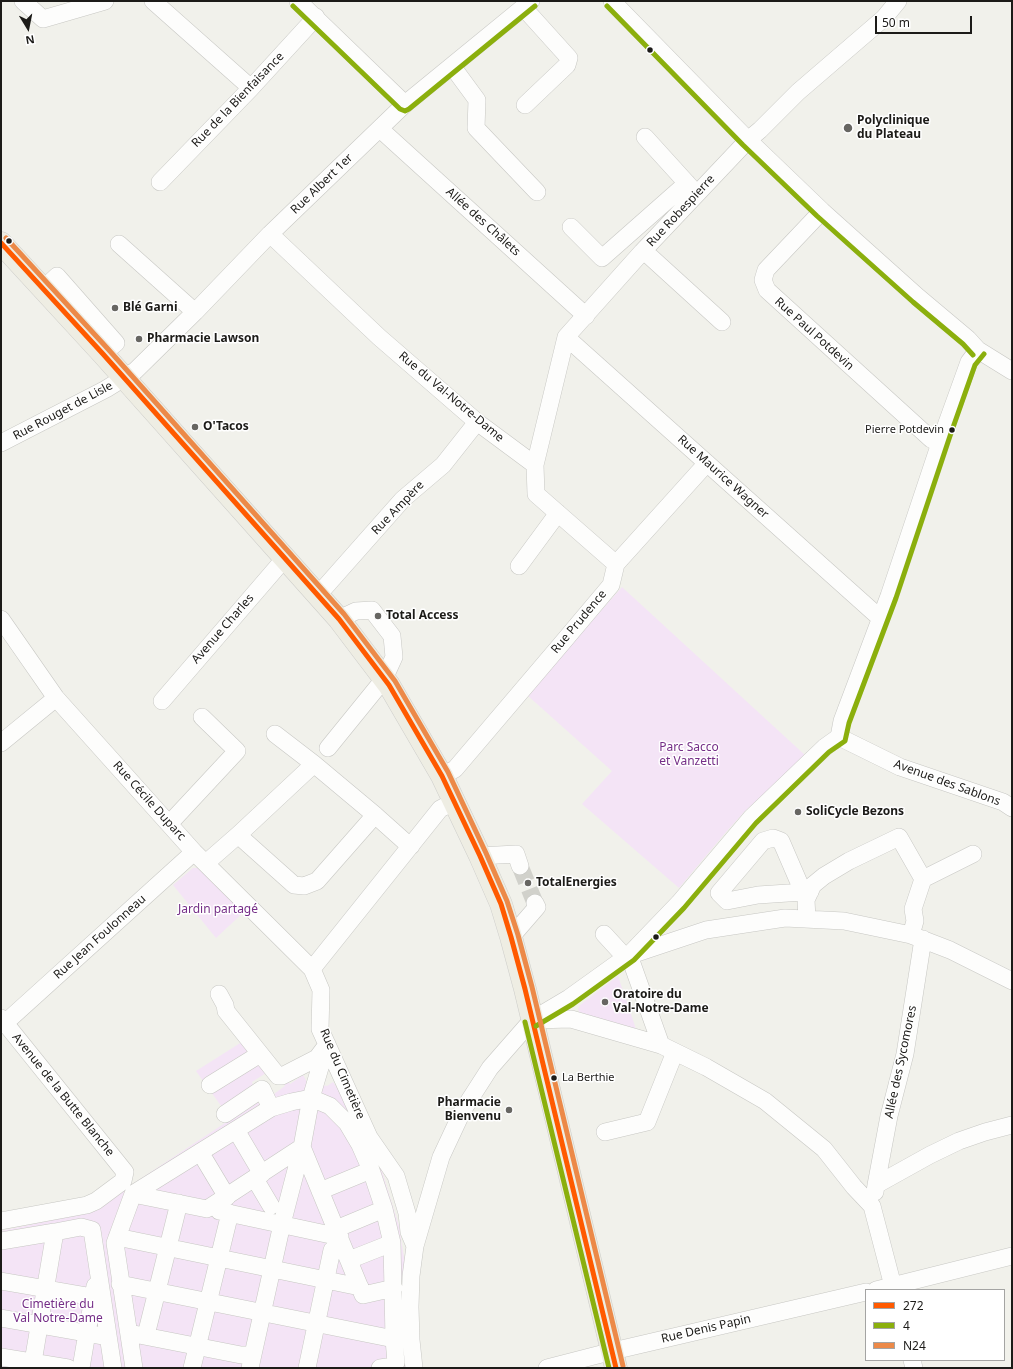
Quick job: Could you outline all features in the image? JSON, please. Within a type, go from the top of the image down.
[{"type":"main road","points":[[1,243],[103,354],[339,619],[384,679],[442,776],[455,801],[501,904],[511,937],[614,1360]]},
{"type":"street","points":[[23,1],[43,19],[105,1]]},
{"type":"street","points":[[153,1],[251,88]]},
{"type":"street","points":[[298,1],[405,104]]},
{"type":"street","points":[[612,1],[748,140],[822,211],[918,297],[968,339],[978,350],[1012,371]]},
{"type":"street","name":"Rue Robespierre","points":[[535,465],[566,337],[644,251],[692,188],[760,130],[798,92],[884,18],[898,1]]},
{"type":"street","points":[[525,105],[567,65],[569,58],[527,4]]},
{"type":"street","name":"Rue Albert 1er","points":[[124,378],[135,371],[195,312],[270,234],[405,104],[422,92],[527,4]]},
{"type":"street","name":"Rue de la Bienfaisance","points":[[160,182],[316,18]]},
{"type":"street","points":[[452,66],[477,100],[476,128],[537,192]]},
{"type":"street","name":"Allée des Châlets","points":[[380,129],[586,316]]},
{"type":"street","points":[[571,227],[602,258],[692,188],[645,136]]},
{"type":"street","name":"Rue Paul Potdevin","points":[[822,211],[766,270],[763,280],[767,290],[931,439],[940,444]]},
{"type":"street","name":"Rue du Val-Notre-Dame","points":[[270,234],[379,337],[477,422],[535,465]]},
{"type":"street","points":[[119,244],[195,312]]},
{"type":"street","points":[[644,251],[722,322]]},
{"type":"street","name":"Rue Maurice Wagner","points":[[566,337],[880,618]]},
{"type":"street","points":[[414,1368],[410,1307],[411,1276],[415,1246],[415,1221],[441,1157],[463,1110],[490,1068],[532,1020],[569,998],[627,957],[678,903],[751,818],[825,747],[839,737],[842,721],[880,618],[969,362],[978,350]]},
{"type":"street","name":"Rue Rouget de Lisle","points":[[1,443],[106,389],[124,378]]},
{"type":"street","name":"Rue Ampère","points":[[318,595],[403,499],[443,465],[477,422]]},
{"type":"street","name":"Rue Prudence","points":[[442,776],[455,769],[611,585],[616,564],[707,463]]},
{"type":"street","points":[[535,465],[536,494],[616,564]]},
{"type":"street","points":[[519,566],[558,513]]},
{"type":"street","name":"Avenue Charles","points":[[162,701],[285,558]]},
{"type":"street","points":[[328,748],[384,679],[394,657],[392,636],[372,610],[356,611],[339,619]]},
{"type":"street","name":"Rue Cécile Duparc","points":[[1,619],[56,698],[200,857],[312,969]]},
{"type":"street","points":[[1,743],[56,698]]},
{"type":"street","points":[[169,824],[237,751],[202,717]]},
{"type":"street","points":[[274,734],[314,764],[411,846]]},
{"type":"street","name":"Avenue des Sablons","points":[[839,737],[900,767],[1002,802],[1012,808]]},
{"type":"street","name":"Rue Jean Foulonneau","points":[[3,1020],[200,857],[238,834],[314,764]]},
{"type":"street","points":[[312,969],[440,809],[455,801]]},
{"type":"street","points":[[238,834],[294,885],[304,886],[317,881],[375,815]]},
{"type":"street","points":[[807,919],[807,892],[813,885],[824,876],[895,830],[923,879],[973,854]]},
{"type":"street","points":[[773,838],[781,841],[807,892],[758,895],[727,901],[719,893],[763,841],[773,838]]},
{"type":"street","points":[[480,856],[516,854],[520,866]]},
{"type":"street","name":"Allée des Sycomores","points":[[872,1206],[889,1116],[905,1054],[917,937],[913,909],[923,879]]},
{"type":"street","points":[[511,937],[537,907],[535,903]]},
{"type":"street","points":[[627,957],[706,930],[785,918],[844,921],[917,937],[950,950],[1012,981]]},
{"type":"street","points":[[604,934],[627,957],[668,1049],[647,1122],[605,1132]]},
{"type":"street","name":"Rue du Cimetière","points":[[312,969],[321,990],[320,1029],[369,1137],[396,1176],[415,1221]]},
{"type":"street","points":[[219,994],[225,1005],[226,1011],[278,1076]]},
{"type":"street","points":[[532,1020],[571,1019],[668,1049],[706,1068],[765,1101],[824,1149],[854,1187],[872,1206],[894,1288],[1012,1256]]},
{"type":"street","name":"Avenue de la Butte Blanche","points":[[1,1221],[96,1202],[123,1181],[125,1172],[3,1020]]},
{"type":"street","points":[[225,1114],[262,1089],[278,1076],[282,1076],[317,1058],[327,1044]]},
{"type":"street","points":[[128,1334],[146,1335],[241,1355],[251,1361],[282,1224],[302,1147],[312,1098],[327,1044]]},
{"type":"street","points":[[210,1085],[260,1054]]},
{"type":"street","points":[[262,1089],[271,1108]]},
{"type":"street","points":[[134,1368],[120,1284],[115,1243],[134,1194],[271,1108],[312,1098],[330,1106],[347,1123],[360,1145],[371,1170],[384,1209],[392,1243],[396,1363],[394,1366],[380,1368]]},
{"type":"street","points":[[876,1185],[930,1155],[959,1141],[1012,1125]]},
{"type":"street","points":[[236,1130],[271,1206]]},
{"type":"street","points":[[207,1209],[302,1147]]},
{"type":"street","points":[[302,1147],[320,1191],[336,1239],[349,1260],[363,1295],[394,1288]]},
{"type":"street","points":[[200,1152],[227,1196]]},
{"type":"street","points":[[320,1191],[371,1170]]},
{"type":"street","points":[[134,1194],[282,1224],[336,1239]]},
{"type":"street","points":[[146,1335],[179,1203]]},
{"type":"street","points":[[307,1368],[336,1239],[384,1209]]},
{"type":"street","points":[[192,1368],[230,1213]]},
{"type":"street","points":[[1,1241],[81,1227],[92,1230],[113,1368]]},
{"type":"street","points":[[32,1365],[55,1232]]},
{"type":"street","points":[[117,1237],[360,1287]]},
{"type":"street","points":[[349,1260],[392,1243]]},
{"type":"street","points":[[81,1368],[98,1270]]},
{"type":"street","points":[[1,1281],[93,1297]]},
{"type":"street","points":[[120,1284],[394,1339]]},
{"type":"street","name":"Rue Denis Papin","points":[[547,1368],[614,1360],[865,1292]]},
{"type":"street","points":[[1,1318],[108,1336]]},
{"type":"street","points":[[1,1357],[32,1365],[68,1368]]},
{"type":"green space","name":"Parc Sacco et Vanzetti","points":[[622,587],[806,756],[745,811],[679,888],[582,804],[612,771],[527,695]]},
{"type":"green space","name":"Jardin partagé","points":[[193,868],[198,868],[246,910],[216,938],[173,885]]},
{"type":"green space","points":[[618,976],[636,1029],[580,1014],[578,1009],[580,1005]]},
{"type":"green space","name":"Cimetière du Val Notre-Dame","points":[[245,1040],[269,1071],[252,1082],[261,1108],[277,1099],[274,1094],[285,1086],[283,1082],[287,1079],[290,1084],[303,1075],[307,1082],[327,1086],[333,1082],[348,1104],[381,1168],[399,1226],[405,1263],[409,1368],[1,1368],[1,1231],[98,1210],[122,1191],[225,1123],[219,1114],[224,1110],[196,1071]]},
{"type":"tunnel","points":[[520,866],[535,903]]},
{"type":"transit line","name":"4","points":[[293,6],[400,109],[405,111],[535,6]]},
{"type":"transit line","name":"4","points":[[607,6],[743,145],[817,216],[913,302],[963,344],[973,355]]},
{"type":"transit line","name":"N24","points":[[6,238],[108,349],[344,614],[395,681],[448,772],[507,901],[518,935],[532,987],[623,1366]]},
{"type":"transit line","name":"272","points":[[1,243],[103,354],[339,619],[389,685],[442,776],[501,904],[511,937],[525,989],[616,1368]]},
{"type":"transit line","name":"4","points":[[536,1026],[573,1004],[634,960],[684,908],[756,823],[829,752],[845,741],[849,723],[896,598],[975,365],[984,354]]},
{"type":"transit line","name":"4","points":[[525,1022],[609,1368]]},
{"type":"place","name":"Polyclinique du Plateau","points":[[848,128]]},
{"type":"place","name":"Blé Garni","points":[[115,308]]},
{"type":"place","name":"Pharmacie Lawson","points":[[139,339]]},
{"type":"place","name":"O'Tacos","points":[[195,427]]},
{"type":"place","name":"Pierre Potdevin","points":[[952,430]]},
{"type":"place","name":"Total Access","points":[[378,616]]},
{"type":"place","name":"SoliCycle Bezons","points":[[798,812]]},
{"type":"place","name":"TotalEnergies","points":[[528,883]]},
{"type":"place","name":"Oratoire du Val-Notre-Dame","points":[[605,1002]]},
{"type":"place","name":"La Berthie","points":[[554,1078]]},
{"type":"place","name":"Pharmacie Bienvenu","points":[[509,1110]]}]
